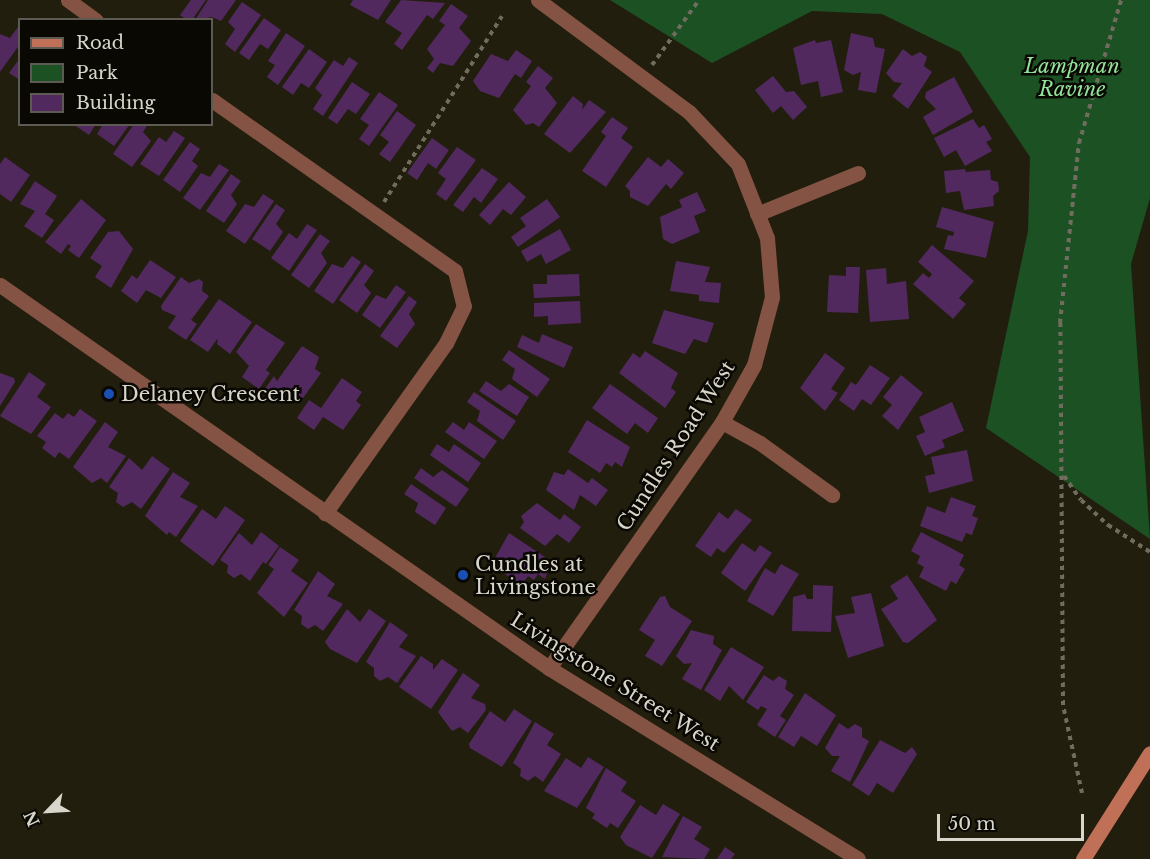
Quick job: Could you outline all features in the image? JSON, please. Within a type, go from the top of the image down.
[{"type":"main road","points":[[1083,859],[1150,753]]},
{"type":"street","points":[[68,0],[93,18]]},
{"type":"street","name":"Cundles Road West","points":[[538,0],[689,112],[738,164],[768,238],[772,297],[754,365],[722,422],[549,668]]},
{"type":"street","points":[[213,101],[455,271],[464,306],[446,343],[325,513]]},
{"type":"street","points":[[757,214],[858,173]]},
{"type":"street","name":"Livingstone Street West","points":[[0,285],[549,668],[858,859]]},
{"type":"street","points":[[722,422],[760,443],[832,495]]},
{"type":"path","points":[[643,78],[699,0]]},
{"type":"path","points":[[1082,792],[1063,705],[1063,475],[1060,323],[1079,143],[1121,0]]},
{"type":"path","points":[[375,215],[502,16]]},
{"type":"path","points":[[1063,475],[1081,500],[1108,525],[1150,552]]},
{"type":"green space","name":"Lampman Ravine","points":[[610,0],[1150,0],[1150,198],[1131,264],[1150,539],[986,428],[1028,231],[1030,157],[960,52],[882,14],[812,11],[712,63]]},
{"type":"building","points":[[191,0],[206,0],[193,18],[184,18],[180,15]]},
{"type":"building","points":[[208,0],[236,0],[221,21],[212,17],[196,18]]},
{"type":"building","points":[[353,0],[391,0],[378,20],[350,5]]},
{"type":"building","points":[[401,0],[445,3],[433,19],[427,15],[402,50],[394,44],[402,33],[385,22]]},
{"type":"building","points":[[242,2],[261,15],[235,52],[225,44],[235,29],[228,22]]},
{"type":"building","points":[[451,4],[468,16],[459,28],[471,41],[453,66],[440,63],[433,73],[427,68],[434,59],[427,49],[445,25],[439,21]]},
{"type":"building","points":[[264,18],[281,30],[268,49],[260,44],[249,60],[239,53]]},
{"type":"building","points":[[18,27],[18,47],[0,72],[0,34],[10,38]]},
{"type":"building","points":[[286,33],[305,46],[278,85],[267,77],[275,65],[268,61]]},
{"type":"building","points":[[851,33],[873,38],[875,47],[885,49],[876,93],[858,90],[861,72],[853,75],[844,70]]},
{"type":"building","points":[[815,40],[816,43],[831,40],[843,92],[821,97],[818,81],[801,85],[793,48]]},
{"type":"building","points":[[309,49],[327,62],[309,88],[301,83],[293,95],[282,87]]},
{"type":"building","points":[[903,49],[912,56],[920,52],[927,57],[924,66],[932,72],[908,109],[892,96],[902,83],[894,82],[886,73]]},
{"type":"building","points":[[516,50],[532,61],[521,78],[515,74],[499,98],[480,91],[473,81],[491,54],[508,61]]},
{"type":"building","points":[[349,57],[358,63],[323,116],[313,109],[322,95],[315,88],[334,60],[343,66]]},
{"type":"building","points":[[18,61],[18,79],[9,73]]},
{"type":"building","points":[[538,66],[553,78],[545,88],[557,103],[539,127],[533,123],[526,125],[513,110],[531,86],[526,82]]},
{"type":"building","points":[[773,76],[786,92],[794,91],[807,107],[793,120],[781,106],[773,113],[755,90]]},
{"type":"building","points":[[954,77],[973,112],[933,135],[923,117],[936,109],[925,98],[926,92]]},
{"type":"building","points":[[352,82],[370,94],[356,114],[348,109],[337,124],[328,118]]},
{"type":"building","points":[[379,92],[398,105],[369,146],[359,139],[369,125],[360,119]]},
{"type":"building","points":[[573,96],[583,104],[582,110],[589,100],[606,112],[570,153],[544,134]]},
{"type":"building","points":[[397,111],[416,125],[390,162],[379,154],[389,142],[380,135]]},
{"type":"building","points":[[612,117],[628,128],[621,138],[633,147],[606,187],[582,171],[606,136],[601,132]]},
{"type":"building","points":[[973,119],[979,128],[984,125],[992,139],[986,142],[992,151],[965,166],[956,150],[944,157],[934,138]]},
{"type":"building","points":[[76,126],[95,126],[89,135]]},
{"type":"building","points":[[102,126],[129,126],[114,146],[97,134]]},
{"type":"building","points":[[133,126],[147,126],[143,132],[151,141],[132,167],[113,154]]},
{"type":"building","points":[[174,131],[185,138],[159,176],[140,164],[159,137],[166,142]]},
{"type":"building","points":[[432,138],[449,150],[436,169],[428,163],[417,180],[407,173]]},
{"type":"building","points":[[190,142],[200,149],[192,161],[198,166],[180,192],[163,180]]},
{"type":"building","points":[[457,147],[476,160],[446,201],[436,194],[446,179],[438,173]]},
{"type":"building","points":[[5,157],[30,175],[11,202],[0,194],[0,164]]},
{"type":"building","points":[[648,157],[661,167],[668,159],[684,173],[671,189],[666,184],[648,206],[630,197],[630,191],[625,186]]},
{"type":"building","points":[[219,164],[229,170],[200,210],[183,198],[201,173],[210,177]]},
{"type":"building","points":[[482,168],[498,179],[481,203],[474,197],[463,212],[453,205]]},
{"type":"building","points":[[965,169],[966,172],[990,170],[991,180],[998,182],[999,191],[993,196],[994,206],[964,210],[960,191],[946,193],[944,171]]},
{"type":"building","points":[[231,174],[241,181],[231,195],[237,204],[224,223],[206,211]]},
{"type":"building","points":[[35,181],[57,196],[45,214],[54,220],[42,238],[24,226],[35,211],[20,204]]},
{"type":"building","points":[[509,182],[526,197],[511,215],[503,209],[490,225],[479,215]]},
{"type":"building","points":[[697,192],[706,211],[694,216],[700,232],[672,244],[663,239],[660,217],[682,207],[679,200]]},
{"type":"building","points":[[263,194],[274,201],[245,244],[226,231],[245,204],[254,207]]},
{"type":"building","points":[[81,199],[106,220],[79,258],[68,250],[71,246],[68,244],[61,254],[45,242]]},
{"type":"building","points":[[547,199],[560,217],[518,247],[511,237],[526,226],[520,218]]},
{"type":"building","points":[[276,204],[285,210],[276,224],[283,232],[270,251],[252,239]]},
{"type":"building","points":[[942,207],[994,222],[986,258],[944,249],[948,235],[953,236],[954,232],[936,227]]},
{"type":"building","points":[[307,224],[317,230],[289,271],[271,258],[289,233],[297,239]]},
{"type":"building","points":[[560,229],[571,250],[546,264],[541,254],[527,262],[521,251]]},
{"type":"building","points":[[119,231],[133,249],[111,288],[95,277],[102,266],[90,258],[108,232]]},
{"type":"building","points":[[320,234],[330,241],[321,253],[327,263],[309,288],[291,275]]},
{"type":"building","points":[[932,245],[974,281],[959,298],[966,304],[953,319],[913,284],[923,273],[929,278],[932,274],[918,262]]},
{"type":"building","points":[[352,256],[361,262],[333,304],[314,291],[332,264],[343,268]]},
{"type":"building","points":[[150,260],[176,277],[161,298],[146,290],[137,303],[121,291],[132,275],[137,279]]},
{"type":"building","points":[[676,261],[710,267],[705,282],[721,283],[719,303],[699,301],[699,295],[670,291]]},
{"type":"building","points":[[365,264],[374,271],[364,285],[371,293],[357,313],[339,300]]},
{"type":"building","points":[[846,267],[860,267],[858,313],[827,312],[829,275],[846,276]]},
{"type":"building","points":[[886,268],[887,284],[906,281],[909,319],[870,322],[866,270]]},
{"type":"building","points":[[579,274],[580,296],[534,298],[533,284],[547,284],[547,275]]},
{"type":"building","points":[[181,277],[189,283],[199,279],[203,282],[202,291],[209,296],[191,320],[197,324],[186,340],[168,328],[176,316],[162,310],[161,306]]},
{"type":"building","points":[[396,285],[406,292],[380,328],[362,315],[376,295],[386,299]]},
{"type":"building","points":[[409,296],[417,302],[409,314],[415,324],[397,348],[380,336]]},
{"type":"building","points":[[219,299],[252,322],[230,354],[217,344],[218,338],[208,352],[190,340]]},
{"type":"building","points":[[580,301],[581,323],[548,325],[548,316],[534,317],[534,303]]},
{"type":"building","points":[[664,310],[714,323],[707,343],[694,339],[685,354],[652,343]]},
{"type":"building","points":[[256,324],[285,343],[266,370],[270,373],[259,389],[242,377],[249,366],[236,352]]},
{"type":"building","points":[[542,334],[573,347],[564,368],[517,347],[522,335],[539,343]]},
{"type":"building","points":[[302,346],[319,357],[315,369],[321,373],[303,398],[288,392],[279,404],[262,393],[274,376],[277,381]]},
{"type":"building","points":[[509,350],[550,379],[537,397],[512,379],[515,369],[502,360]]},
{"type":"building","points":[[645,351],[678,373],[671,388],[676,392],[665,408],[619,373],[633,353],[640,358]]},
{"type":"building","points":[[825,353],[845,368],[831,389],[838,393],[825,411],[800,388]]},
{"type":"building","points":[[870,365],[890,378],[871,405],[862,399],[854,411],[839,400],[851,382],[856,385]]},
{"type":"building","points":[[29,372],[46,384],[37,397],[51,407],[31,434],[0,416]]},
{"type":"building","points":[[0,373],[14,378],[15,382],[0,406]]},
{"type":"building","points":[[901,375],[923,393],[898,430],[882,416],[892,405],[883,397]]},
{"type":"building","points":[[342,378],[362,392],[356,401],[361,405],[343,430],[323,417],[314,430],[297,418],[309,400],[321,408]]},
{"type":"building","points":[[486,381],[501,391],[509,384],[529,397],[517,416],[479,391]]},
{"type":"building","points":[[610,384],[658,418],[648,433],[635,423],[627,434],[592,408]]},
{"type":"building","points":[[474,392],[516,421],[503,440],[477,421],[480,411],[467,402]]},
{"type":"building","points":[[952,402],[964,431],[942,440],[945,447],[925,456],[916,436],[925,432],[919,417]]},
{"type":"building","points":[[80,409],[97,421],[69,459],[59,452],[55,458],[42,448],[46,442],[37,436],[55,413],[63,419],[68,413],[74,417]]},
{"type":"building","points":[[587,420],[630,447],[622,467],[615,462],[612,467],[606,463],[600,473],[568,452]]},
{"type":"building","points":[[105,422],[118,432],[108,447],[126,456],[107,483],[101,478],[92,483],[73,467]]},
{"type":"building","points":[[453,422],[464,430],[469,422],[497,441],[484,459],[445,432]]},
{"type":"building","points":[[437,444],[449,452],[454,444],[481,463],[468,482],[430,455]]},
{"type":"building","points":[[967,450],[973,481],[929,493],[925,476],[935,474],[931,457]]},
{"type":"building","points":[[152,456],[170,469],[141,509],[132,502],[123,507],[116,502],[118,493],[109,487],[129,458],[142,470]]},
{"type":"building","points":[[421,468],[433,477],[442,470],[469,489],[456,507],[414,478]]},
{"type":"building","points":[[568,469],[588,483],[592,478],[608,490],[596,506],[580,495],[574,510],[546,490],[554,472],[564,475]]},
{"type":"building","points":[[173,472],[190,483],[180,497],[198,506],[176,537],[169,532],[167,535],[145,516]]},
{"type":"building","points":[[411,484],[446,508],[435,525],[415,512],[418,503],[404,494]]},
{"type":"building","points":[[951,497],[976,506],[972,516],[978,518],[972,535],[966,533],[962,542],[920,526],[927,506],[945,513]]},
{"type":"building","points":[[537,503],[560,520],[564,514],[581,527],[569,543],[557,534],[545,546],[520,528],[524,522],[521,516]]},
{"type":"building","points":[[225,506],[245,520],[213,566],[180,541],[202,509],[216,519]]},
{"type":"building","points":[[736,509],[752,520],[724,553],[717,548],[711,557],[695,546],[719,512],[728,519]]},
{"type":"building","points":[[261,532],[279,546],[266,564],[263,562],[250,581],[241,574],[234,578],[227,573],[228,565],[220,560],[239,533],[252,545]]},
{"type":"building","points":[[921,532],[964,555],[959,565],[965,569],[956,584],[951,581],[946,591],[919,577],[924,567],[917,563],[920,556],[911,551]]},
{"type":"building","points":[[509,533],[551,561],[545,579],[538,574],[534,580],[528,576],[522,585],[491,565]]},
{"type":"building","points":[[742,543],[755,552],[760,545],[772,553],[745,591],[721,573]]},
{"type":"building","points":[[280,547],[299,560],[291,571],[308,583],[284,617],[257,593],[274,569],[268,565]]},
{"type":"building","points":[[781,564],[799,574],[773,616],[747,601],[765,568],[775,574]]},
{"type":"building","points":[[318,571],[335,584],[327,596],[343,604],[323,631],[315,625],[308,629],[301,624],[302,616],[294,610]]},
{"type":"building","points":[[907,575],[937,620],[908,643],[903,642],[881,609],[898,599],[890,586]]},
{"type":"building","points":[[813,585],[833,586],[831,632],[792,631],[793,597],[805,594],[807,599],[813,599]]},
{"type":"building","points":[[871,593],[884,646],[848,658],[835,616],[855,613],[851,597]]},
{"type":"building","points":[[665,596],[670,607],[692,621],[662,666],[645,656],[655,640],[639,630],[660,597]]},
{"type":"building","points":[[347,609],[360,622],[369,609],[386,621],[357,663],[330,649],[325,642]]},
{"type":"building","points":[[390,622],[408,635],[399,647],[416,656],[397,683],[388,677],[380,681],[374,676],[374,668],[366,662]]},
{"type":"building","points":[[691,630],[714,636],[713,644],[722,650],[701,690],[682,679],[692,663],[684,664],[676,656]]},
{"type":"building","points":[[731,647],[764,667],[743,700],[729,686],[720,701],[704,690]]},
{"type":"building","points":[[421,656],[433,664],[433,670],[442,659],[458,670],[431,709],[399,687]]},
{"type":"building","points":[[463,673],[480,685],[471,698],[485,704],[486,710],[468,733],[460,727],[452,731],[438,712]]},
{"type":"building","points":[[764,675],[773,681],[779,676],[787,681],[785,689],[794,695],[780,716],[786,720],[775,737],[757,725],[767,709],[761,706],[758,710],[746,702]]},
{"type":"building","points":[[805,693],[836,715],[817,746],[801,736],[794,747],[778,737]]},
{"type":"building","points":[[514,709],[532,721],[502,767],[470,748],[469,744],[490,711],[505,722]]},
{"type":"building","points":[[535,722],[554,734],[547,745],[561,754],[543,782],[535,776],[528,781],[520,776],[521,769],[513,763]]},
{"type":"building","points":[[839,723],[848,729],[855,724],[862,728],[862,737],[869,741],[850,782],[831,771],[840,756],[832,756],[825,748]]},
{"type":"building","points":[[880,740],[905,753],[912,747],[917,754],[893,793],[877,783],[869,796],[852,785]]},
{"type":"building","points":[[588,757],[604,767],[577,808],[544,791],[566,758],[581,768]]},
{"type":"building","points":[[606,768],[627,782],[621,791],[636,801],[618,828],[610,823],[607,828],[592,818],[595,814],[586,808]]},
{"type":"building","points":[[663,804],[680,814],[652,858],[626,845],[620,837],[640,805],[656,815]]},
{"type":"building","points":[[683,816],[702,827],[694,839],[710,849],[704,859],[662,857]]},
{"type":"building","points":[[725,847],[735,854],[731,859],[717,859]]},
{"type":"place","name":"Delaney Crescent","points":[[109,394]]},
{"type":"place","name":"Cundles at Livingstone","points":[[463,575]]}]
